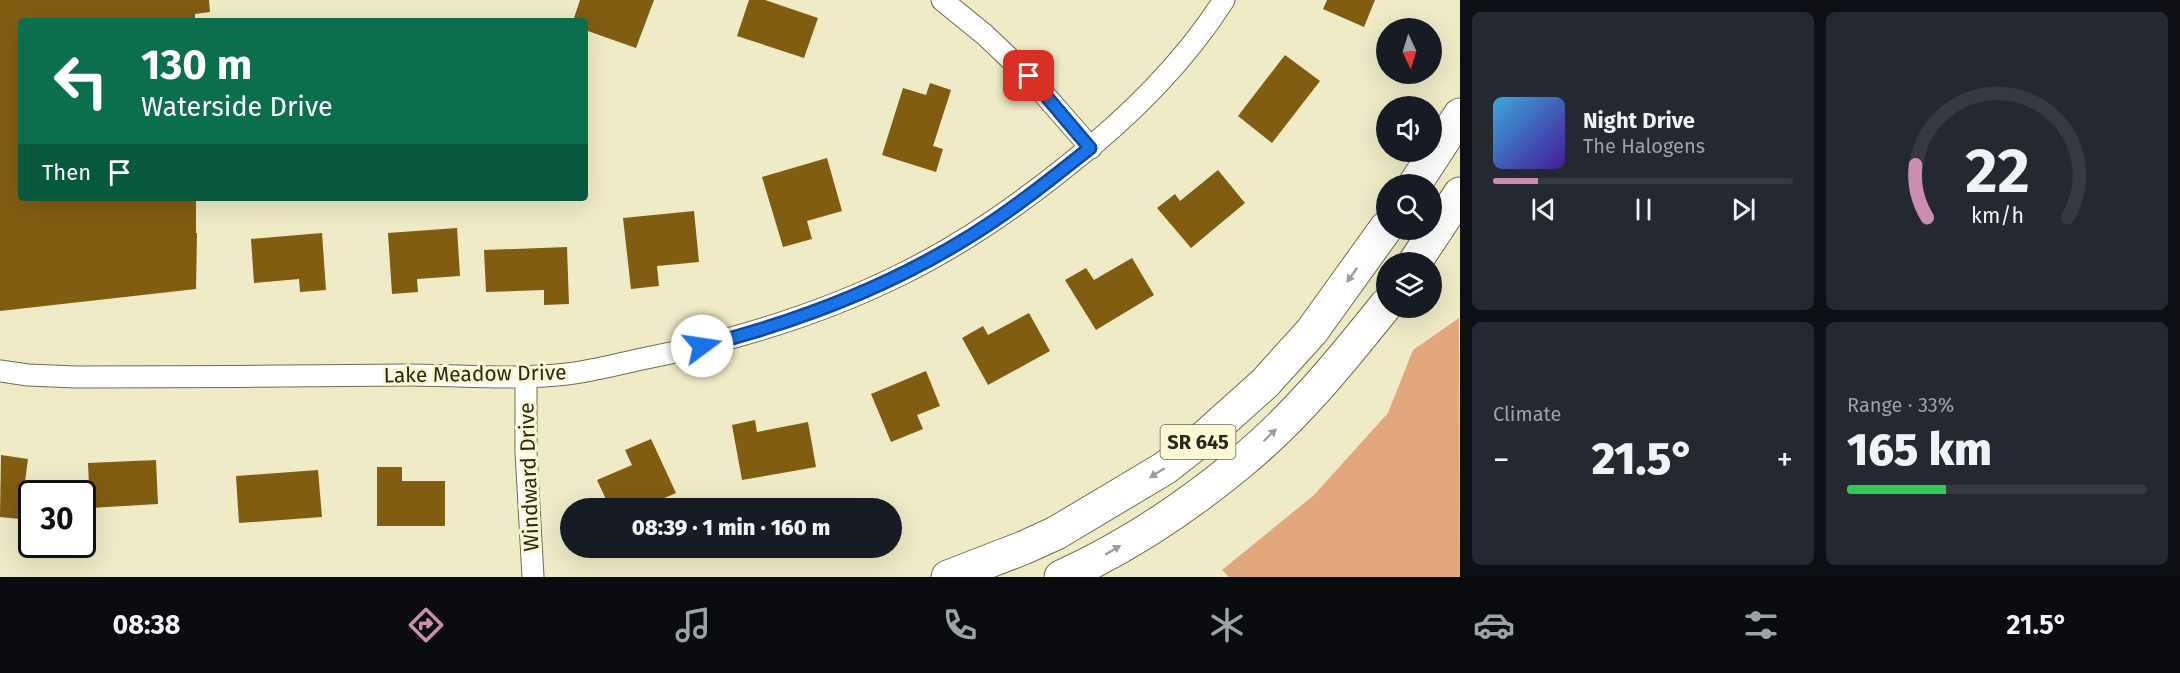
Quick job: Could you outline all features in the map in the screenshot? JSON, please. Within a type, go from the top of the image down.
[{"type":"main road","points":[[1422,174],[1460,115]]},
{"type":"main road","points":[[1422,252],[1449,211]]},
{"type":"main road","name":"SR 645","points":[[948,577],[1056,533],[1165,468],[1207,435],[1265,383],[1312,331],[1377,240]]},
{"type":"main road","name":"SR 645","points":[[1061,577],[1094,562],[1138,535],[1191,500],[1242,462],[1305,401],[1345,357],[1376,318]]},
{"type":"street","points":[[942,0],[985,35],[1029,76],[1090,148]]},
{"type":"street","name":"Lake Meadow Drive","points":[[0,371],[76,377],[436,375],[526,378],[571,374],[690,349],[794,320],[903,274],[971,235],[1029,197],[1132,111],[1182,58],[1210,23],[1224,0]]},
{"type":"street","name":"Windward Drive","points":[[526,378],[526,452],[533,577]]},
{"type":"shaded area","points":[[1459,318],[1460,577],[1229,577],[1222,570],[1314,495],[1388,413],[1413,350]]},
{"type":"building","points":[[0,0],[209,0],[210,12],[195,14],[195,18],[18,18],[18,201],[196,201],[196,289],[0,311]]},
{"type":"building","points":[[580,0],[654,0],[636,48],[588,31],[588,18],[574,18]]},
{"type":"building","points":[[749,0],[765,0],[818,18],[804,58],[737,36]]},
{"type":"building","points":[[1327,0],[1375,0],[1364,27],[1323,9]]},
{"type":"building","points":[[1285,55],[1320,81],[1272,143],[1238,116]]},
{"type":"building","points":[[930,83],[951,90],[933,146],[943,149],[936,172],[882,155],[903,88],[926,95]]},
{"type":"building","points":[[827,158],[842,211],[807,221],[812,239],[783,247],[762,177]]},
{"type":"building","points":[[1218,170],[1245,203],[1191,248],[1157,208],[1175,194],[1180,201]]},
{"type":"building","points":[[694,211],[699,262],[657,266],[659,286],[631,289],[623,218]]},
{"type":"building","points":[[457,228],[460,276],[417,279],[418,292],[392,294],[388,233]]},
{"type":"building","points":[[322,233],[326,290],[300,292],[299,279],[254,283],[251,239]]},
{"type":"building","points":[[567,247],[569,304],[544,305],[544,290],[486,292],[484,250]]},
{"type":"building","points":[[1132,258],[1154,295],[1096,330],[1065,280],[1086,268],[1094,280]]},
{"type":"building","points":[[1029,313],[1050,351],[988,385],[962,338],[983,326],[988,335]]},
{"type":"building","points":[[926,371],[940,406],[917,415],[923,429],[891,442],[871,394]]},
{"type":"building","points":[[755,420],[757,432],[808,422],[816,467],[742,480],[732,425]]},
{"type":"building","points":[[651,439],[676,493],[664,498],[605,498],[597,480],[632,465],[625,450]]},
{"type":"building","points":[[1,455],[28,459],[25,480],[18,480],[18,519],[0,517]]},
{"type":"building","points":[[156,460],[158,504],[96,508],[96,480],[89,480],[88,463]]},
{"type":"building","points":[[377,467],[402,467],[402,481],[445,481],[445,526],[377,526]]},
{"type":"building","points":[[318,470],[322,517],[239,523],[236,476]]},
{"type":"route","points":[[702,346],[794,320],[903,274],[1010,210],[1090,148],[1029,76]]}]
